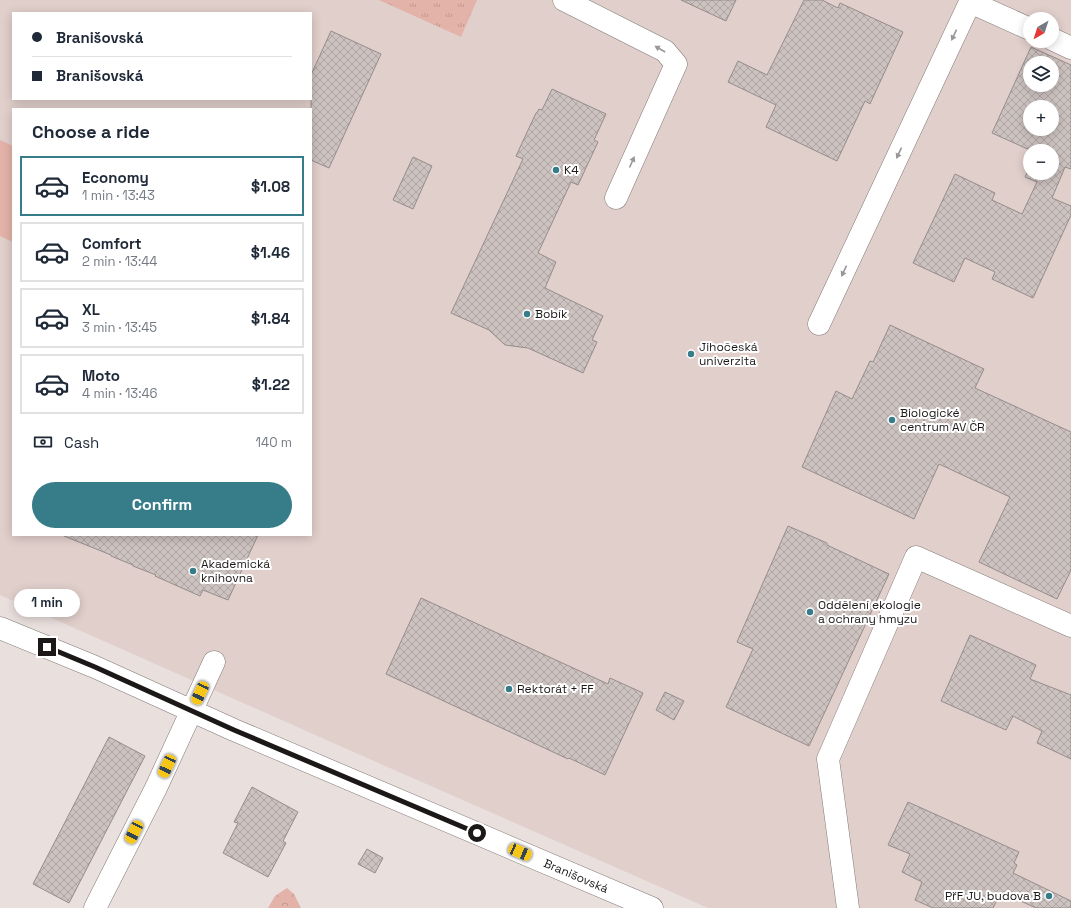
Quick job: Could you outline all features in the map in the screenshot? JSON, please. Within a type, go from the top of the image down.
[{"type":"street","points":[[564,0],[665,50],[676,64],[616,198]]},
{"type":"street","points":[[820,324],[970,1],[1023,26]]},
{"type":"street","points":[[1059,42],[1071,48]]},
{"type":"street","points":[[848,908],[828,759],[916,557],[1071,626]]},
{"type":"street","name":"Branišovská","points":[[0,628],[95,667],[192,711],[652,908]]},
{"type":"street","points":[[95,908],[156,788],[214,662]]},
{"type":"shaded area","name":"Jihočeská univerzita","points":[[0,0],[1071,0],[1071,908],[708,908],[0,595]]},
{"type":"green space","points":[[379,0],[477,0],[461,37]]},
{"type":"green space","points":[[0,140],[12,146],[12,242],[0,236]]},
{"type":"green space","points":[[287,888],[294,894],[301,908],[268,908],[275,896]]},
{"type":"building","points":[[681,0],[736,0],[726,21]]},
{"type":"building","points":[[804,0],[822,0],[838,8],[840,3],[903,32],[870,104],[865,101],[837,161],[766,127],[776,105],[728,82],[738,61],[767,75]]},
{"type":"building","points":[[331,31],[381,54],[329,168],[312,160],[312,73]]},
{"type":"building","points":[[1031,48],[1051,56],[1027,56]]},
{"type":"building","points":[[1059,60],[1071,65],[1071,169],[1065,167],[1052,198],[1071,206],[1071,215],[1033,298],[992,279],[995,272],[965,258],[954,282],[913,263],[955,174],[995,193],[992,200],[1022,214],[1037,182],[1032,180],[1059,180],[1059,144],[1023,144],[1023,147],[992,133],[1023,65],[1023,92],[1059,92]]},
{"type":"building","points":[[552,89],[606,114],[594,140],[598,142],[578,185],[571,182],[538,253],[556,262],[545,288],[603,316],[592,340],[597,342],[583,373],[528,348],[505,345],[489,330],[451,313],[523,159],[516,156],[536,113],[539,109],[542,110]]},
{"type":"building","points":[[413,157],[432,166],[413,209],[393,200]]},
{"type":"building","points":[[890,325],[984,369],[975,388],[1071,432],[1071,570],[1057,599],[979,562],[1010,497],[939,464],[914,519],[802,467],[836,391],[852,399],[870,361],[873,362]]},
{"type":"building","name":"Oddělení ekologie a ochrany hmyzu","points":[[788,526],[827,543],[827,545],[889,574],[809,746],[726,707],[753,649],[737,642]]},
{"type":"building","name":"Akademická knihovna","points":[[64,536],[258,536],[228,600],[203,590],[200,596],[111,555]]},
{"type":"building","name":"Rektorát + FF","points":[[421,598],[608,684],[610,678],[643,693],[605,775],[386,674]]},
{"type":"building","points":[[970,635],[1036,665],[1030,679],[1071,695],[1071,759],[1037,743],[1042,731],[1013,716],[1006,730],[941,701]]},
{"type":"building","points":[[665,692],[684,701],[674,720],[656,710]]},
{"type":"building","points":[[109,737],[145,756],[69,903],[33,884]]},
{"type":"building","points":[[252,787],[298,812],[283,841],[286,843],[268,877],[223,853],[238,823],[234,822]]},
{"type":"building","points":[[908,802],[1019,852],[1014,863],[1017,865],[1013,873],[1071,901],[1071,908],[1036,908],[1001,892],[993,908],[933,908],[915,900],[922,882],[902,872],[910,854],[888,845]]},
{"type":"building","points":[[367,849],[383,858],[375,873],[358,864]]},
{"type":"place","name":"K4","points":[[556,170]]},
{"type":"place","name":"Bobík","points":[[527,314]]},
{"type":"place","name":"Jihočeská univerzita","points":[[691,354]]},
{"type":"place","name":"Biologické centrum AV ČR","points":[[892,420]]},
{"type":"place","name":"Akademická knihovna","points":[[193,571]]},
{"type":"place","name":"Oddělení ekologie a ochrany hmyzu","points":[[810,612]]},
{"type":"place","name":"Rektorát + FF","points":[[509,689]]},
{"type":"place","name":"PřF JU, budova B","points":[[1049,896]]},
{"type":"route","points":[[47,647],[234,730],[477,833]]}]
